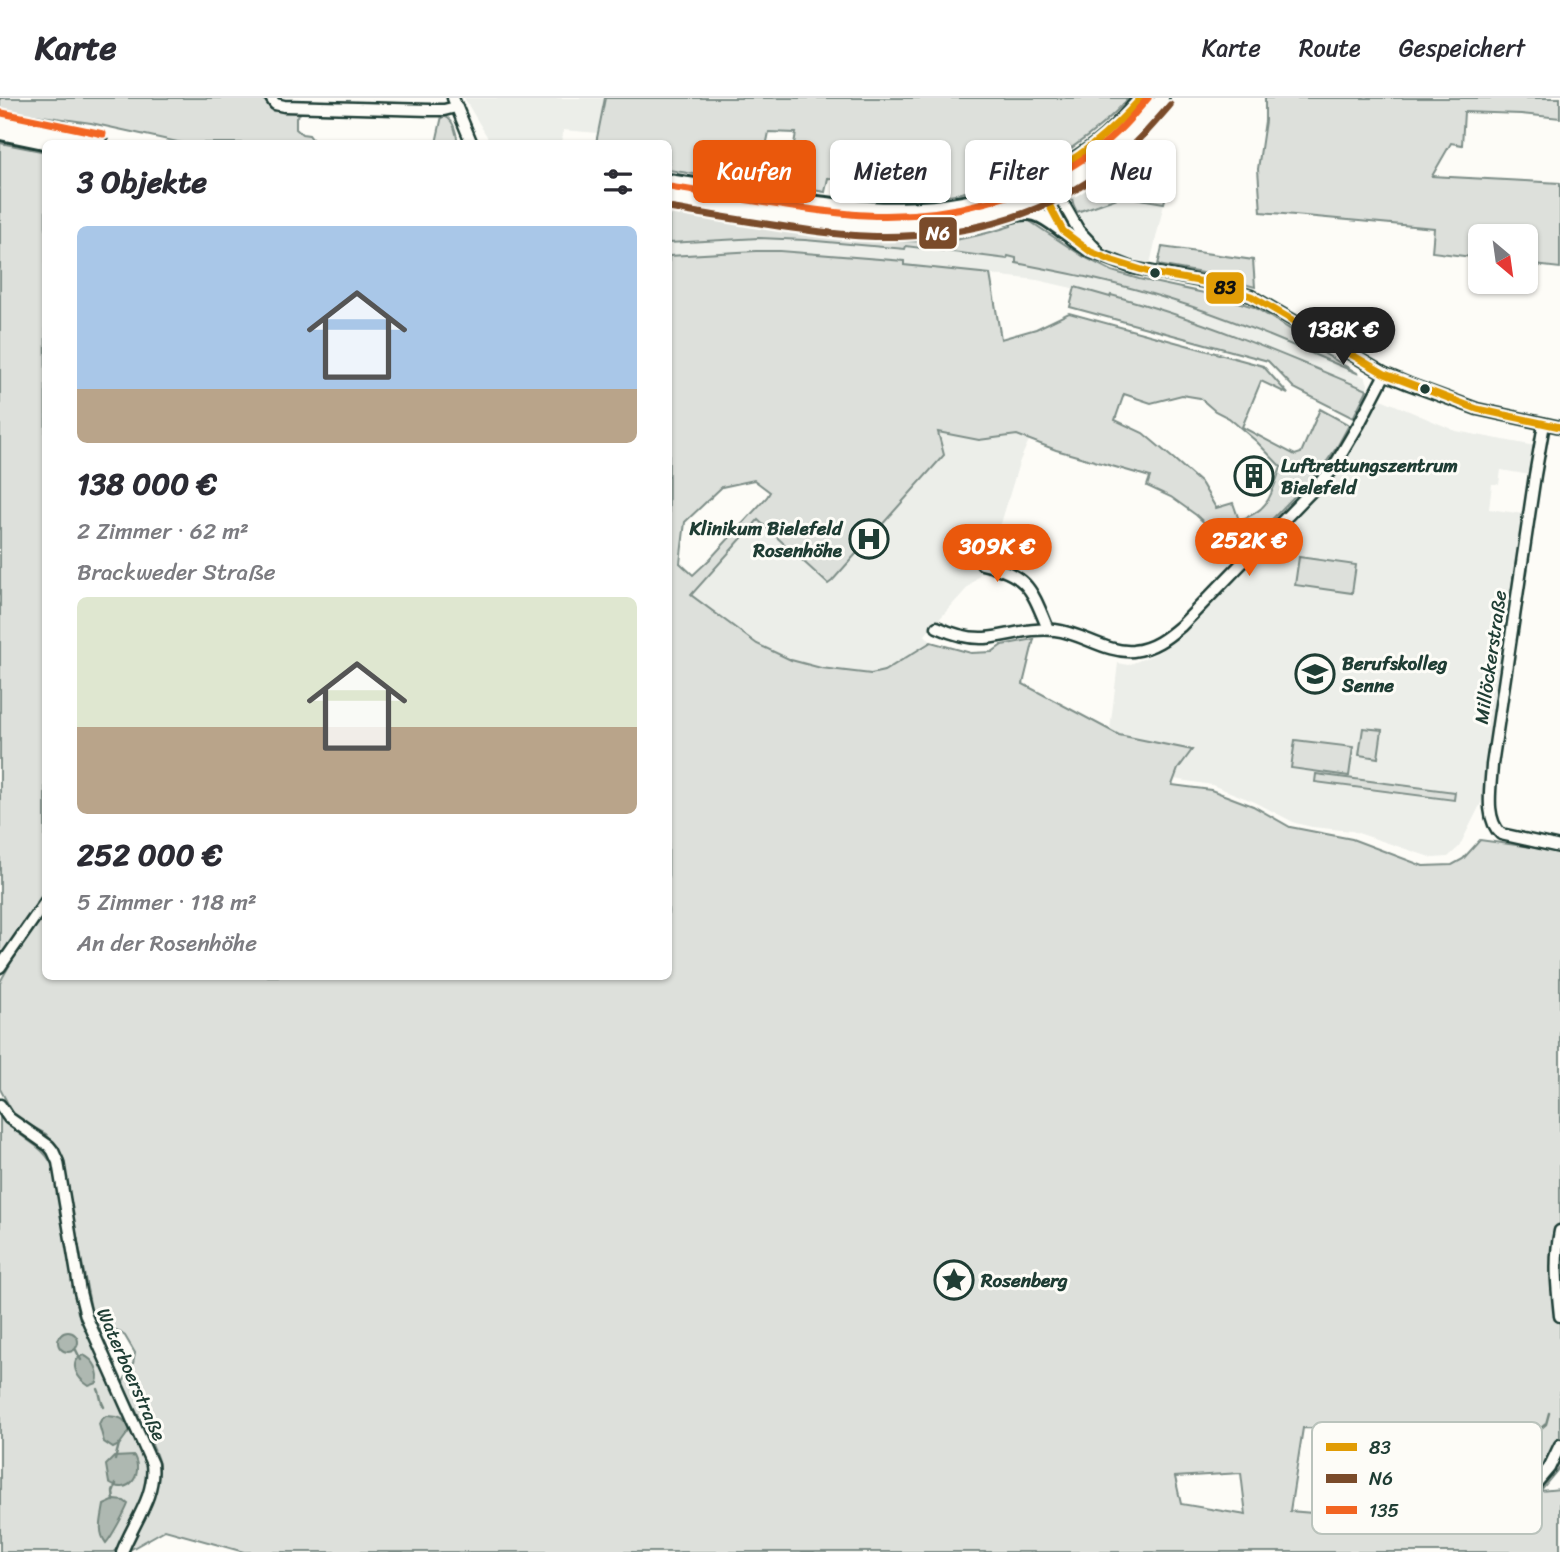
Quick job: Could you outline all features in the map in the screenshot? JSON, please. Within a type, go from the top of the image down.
[{"type":"main road","points":[[1072,162],[1117,126],[1141,98]]},
{"type":"main road","points":[[1072,179],[1115,148],[1142,123],[1162,98]]},
{"type":"main road","points":[[0,123],[82,140]]},
{"type":"main road","points":[[0,133],[42,142]]},
{"type":"main road","points":[[672,182],[839,206],[892,209],[965,203]]},
{"type":"main road","points":[[672,198],[774,215],[872,226],[955,229],[1033,213],[1063,231]]},
{"type":"main road","points":[[922,226],[982,216],[1024,203]]},
{"type":"street","points":[[271,98],[275,104],[284,106],[430,110],[444,110],[454,102],[470,140]]},
{"type":"street","points":[[1053,203],[1063,231],[1091,252],[1152,273],[1210,283],[1251,296],[1385,374],[1477,409],[1560,427]]},
{"type":"street","points":[[1057,203],[1086,241],[1113,261]]},
{"type":"street","points":[[937,627],[958,635],[979,638],[1030,629],[1048,629],[1124,651],[1148,648],[1167,638],[1332,470],[1385,374]]},
{"type":"street","name":"Millöckerstraße","points":[[1544,424],[1492,765],[1490,803],[1496,828],[1501,834],[1560,847]]},
{"type":"street","points":[[982,564],[1005,570],[1022,581],[1037,602],[1048,629]]},
{"type":"street","points":[[0,967],[42,907]]},
{"type":"street","name":"Waterboerstraße","points":[[0,1105],[9,1118],[49,1146],[58,1162],[86,1316],[152,1464],[149,1495],[122,1552]]},
{"type":"street","points":[[1560,1231],[1556,1278],[1560,1316]]},
{"type":"street","points":[[1542,1476],[1560,1445]]},
{"type":"shaded area","points":[[0,98],[267,98],[273,111],[302,112],[296,117],[296,129],[309,135],[313,140],[168,140],[91,123],[0,110]]},
{"type":"shaded area","points":[[464,98],[605,98],[598,133],[563,130],[562,140],[489,140]]},
{"type":"shaded area","points":[[605,98],[1129,98],[1101,125],[1072,147],[1072,140],[965,140],[965,192],[951,194],[951,140],[830,140],[830,178],[825,192],[816,190],[816,140],[795,140],[796,133],[769,132],[767,140],[693,140],[693,174],[672,170],[672,140],[597,140]]},
{"type":"shaded area","points":[[1265,98],[1560,98],[1560,118],[1464,112],[1462,145],[1451,143],[1432,176],[1560,183],[1560,268],[1538,265],[1538,224],[1468,224],[1468,256],[1432,252],[1434,228],[1261,212],[1258,169],[1265,121]]},
{"type":"shaded area","points":[[442,116],[446,117],[452,122],[457,140],[437,140]]},
{"type":"shaded area","points":[[0,143],[42,151],[42,897],[0,958]]},
{"type":"shaded area","points":[[1080,186],[1084,190],[1086,189],[1086,203],[1103,203],[1077,212],[1072,198],[1074,191]]},
{"type":"shaded area","points":[[1103,203],[1164,203],[1150,264],[1115,254],[1105,248],[1092,236],[1077,212]]},
{"type":"shaded area","points":[[672,209],[810,234],[896,241],[961,239],[1011,226],[1010,222],[1015,220],[1028,219],[1084,257],[1112,271],[1254,307],[1359,374],[1217,315],[1112,283],[1016,263],[1016,258],[1008,256],[1007,259],[906,246],[905,249],[759,238],[672,243]]},
{"type":"shaded area","points":[[759,238],[805,240],[904,249],[905,246],[1006,259],[1007,256],[1017,258],[1017,263],[1094,278],[1195,308],[1266,334],[1365,377],[1367,390],[1266,347],[1168,311],[1112,295],[1111,297],[1037,280],[903,265],[904,261],[780,251],[672,256],[672,243]]},
{"type":"shaded area","points":[[1162,247],[1253,260],[1255,287],[1158,265]]},
{"type":"shaded area","points":[[780,251],[904,261],[904,265],[990,274],[1001,339],[1036,329],[1069,313],[1263,366],[1288,394],[1261,381],[1242,427],[1295,455],[1301,453],[1320,409],[1349,425],[1322,468],[1238,554],[1196,515],[1171,497],[1147,486],[1150,477],[1056,450],[1017,435],[979,440],[938,432],[944,455],[828,584],[758,520],[691,595],[757,644],[791,660],[821,668],[871,674],[884,671],[931,642],[971,653],[992,652],[1002,645],[1034,639],[1023,684],[1119,735],[1192,750],[1178,769],[1172,785],[1211,790],[1253,806],[1290,827],[1352,839],[1423,866],[1452,865],[1463,859],[1480,840],[1560,851],[1560,1467],[1542,1489],[1542,1422],[1312,1422],[1312,1428],[1303,1428],[1290,1511],[1312,1513],[1312,1534],[1542,1534],[1542,1491],[1560,1489],[1560,1552],[244,1552],[165,1530],[126,1552],[152,1500],[158,1478],[158,1460],[122,1384],[133,1364],[135,1353],[125,1336],[115,1329],[98,1329],[92,1314],[61,1155],[46,1134],[20,1120],[13,1113],[0,1089],[0,982],[42,917],[42,980],[672,980],[672,256]],"holes":[[[1124,394],[1151,403],[1182,395],[1200,398],[1215,411],[1229,418],[1281,467],[1268,500],[1257,512],[1239,520],[1233,503],[1216,508],[1202,484],[1175,460],[1143,433],[1115,420]],[[754,480],[770,492],[767,497],[693,575],[680,563],[685,522],[722,487]],[[1241,1473],[1246,1515],[1181,1504],[1175,1477]]]},
{"type":"shaded area","points":[[1075,287],[1144,304],[1209,326],[1367,390],[1353,418],[1294,388],[1268,361],[1070,307]]},
{"type":"shaded area","name":"Klinikum Bielefeld Rosenhöhe","points":[[871,395],[979,440],[1017,435],[1029,440],[1019,463],[989,564],[925,635],[931,642],[889,669],[871,674],[821,668],[791,660],[757,644],[691,595]]},
{"type":"shaded area","points":[[1381,399],[1456,431],[1535,446],[1530,475],[1501,470],[1499,484],[1492,484],[1489,509],[1524,514],[1483,799],[1459,847],[1448,857],[1433,858],[1352,831],[1295,823],[1255,802],[1212,785],[1174,779],[1191,750],[1119,735],[1110,730],[1118,663],[1128,665],[1148,657],[1178,638],[1336,476]]},
{"type":"shaded area","points":[[1299,557],[1356,565],[1352,593],[1295,585]]},
{"type":"shaded area","points":[[1363,728],[1382,730],[1378,758],[1359,755]]},
{"type":"shaded area","points":[[1295,740],[1353,747],[1349,776],[1291,768]]},
{"type":"shaded area","points":[[1316,774],[1455,792],[1454,800],[1315,782]]},
{"type":"shaded area","points":[[0,1114],[14,1130],[44,1153],[55,1171],[78,1313],[149,1468],[146,1494],[120,1547],[113,1552],[0,1552]]},
{"type":"shaded area","points":[[68,1332],[75,1335],[78,1342],[75,1349],[68,1352],[61,1349],[58,1342],[61,1335]]},
{"type":"shaded area","points":[[83,1355],[91,1360],[97,1371],[97,1383],[89,1386],[78,1375],[75,1366],[78,1358]]},
{"type":"shaded area","points":[[106,1416],[121,1418],[130,1430],[119,1445],[113,1448],[104,1442],[99,1424]]},
{"type":"shaded area","points":[[134,1456],[137,1470],[132,1482],[122,1487],[109,1483],[106,1465],[114,1457]]},
{"type":"shaded area","points":[[115,1500],[128,1504],[106,1543],[101,1530],[104,1505]]},
{"type":"waterway","points":[[76,1350],[81,1360]]},
{"type":"waterway","points":[[98,1389],[104,1407]]},
{"type":"waterway","points":[[1542,1427],[1546,1424],[1549,1413]]},
{"type":"waterway","points":[[115,1460],[119,1444]]},
{"type":"waterway","points":[[114,1501],[116,1484]]},
{"type":"transit line","name":"83","points":[[1141,98],[1093,145],[1036,180],[1063,231],[1091,252],[1113,261],[1152,273],[1210,283],[1251,296],[1385,374],[1477,409],[1560,427]]},
{"type":"transit line","name":"135","points":[[672,187],[857,215],[895,215],[956,209],[1015,193],[1070,167],[1110,139],[1148,98]]},
{"type":"transit line","name":"N6","points":[[672,209],[856,236],[896,236],[962,230],[1025,213],[1083,185],[1126,152],[1170,105]]},
{"type":"transit line","name":"135","points":[[2,113],[103,134]]},
{"type":"place","name":"Luftrettungszentrum Bielefeld","points":[[1254,476]]},
{"type":"place","name":"Klinikum Bielefeld Rosenhöhe","points":[[869,539]]},
{"type":"place","name":"Berufskolleg Senne","points":[[1315,674]]},
{"type":"place","name":"Rosenberg","points":[[954,1280]]}]
